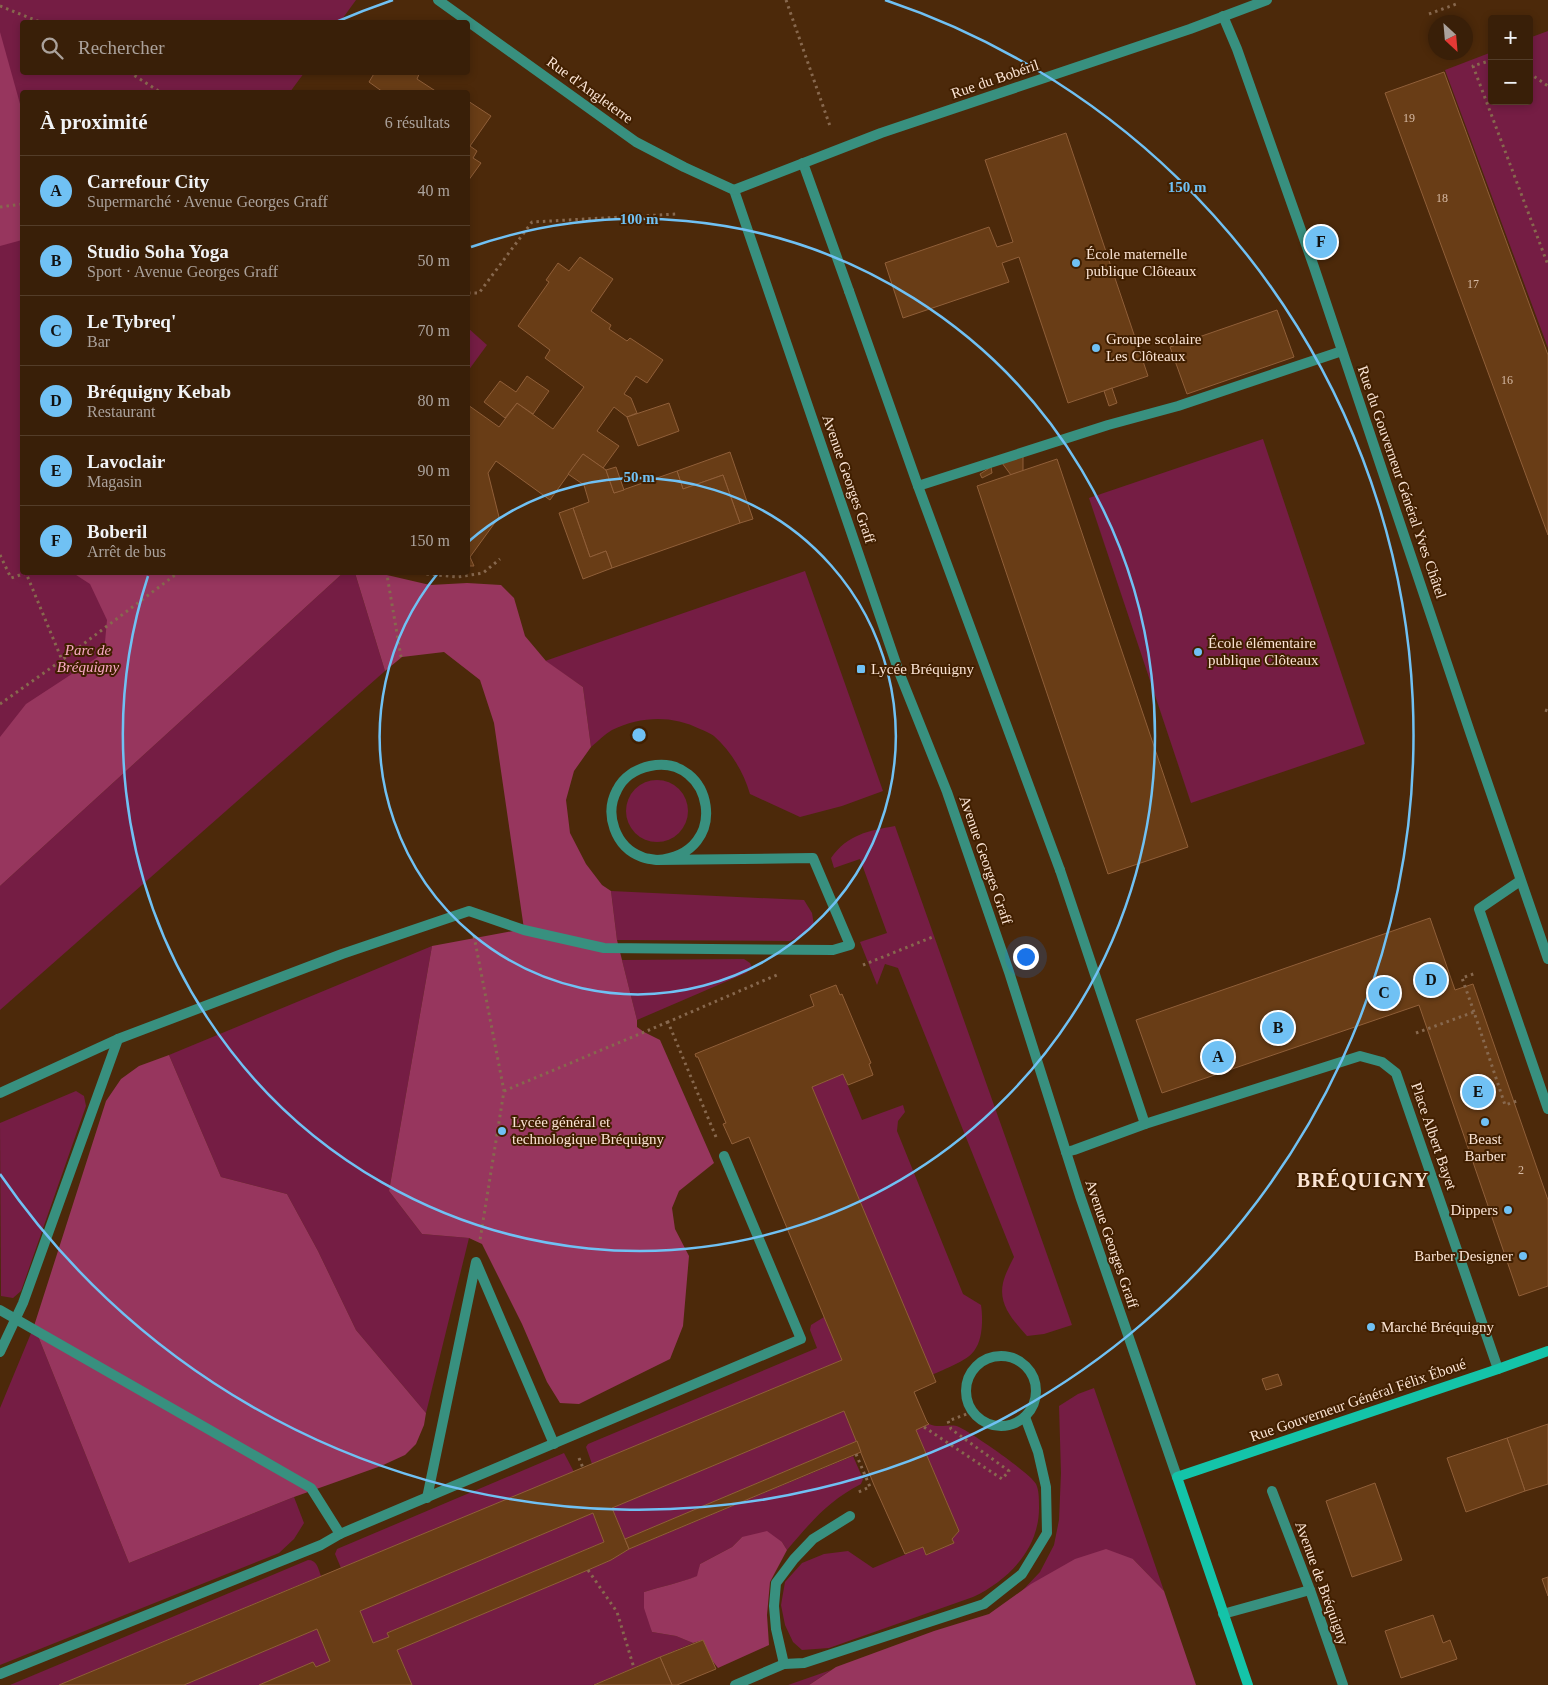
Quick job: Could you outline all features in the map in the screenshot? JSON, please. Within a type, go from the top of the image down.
[{"type":"street","name":"Rue d'Angleterre","points":[[438,0],[466,20]]},
{"type":"street","name":"Rue du Bobéril","points":[[734,190],[838,149],[1190,29],[1268,0]]},
{"type":"street","name":"Rue du Gouverneur Général Yves Châtel","points":[[1223,16],[1237,49],[1342,351],[1548,959]]},
{"type":"street","name":"Rue d'Angleterre","points":[[470,23],[636,142],[734,190]]},
{"type":"street","points":[[803,163],[918,486],[1060,870],[1145,1124]]},
{"type":"street","name":"Avenue Georges Graff","points":[[734,190],[899,672],[947,792],[1009,972],[1080,1196],[1248,1685]]},
{"type":"street","points":[[918,486],[1108,425],[1178,406],[1342,351]]},
{"type":"street","points":[[0,1093],[118,1039],[342,954],[469,911],[524,930],[604,948],[833,950],[850,945],[813,858],[657,860],[641,857],[627,848],[617,836],[612,820],[614,797],[617,789],[627,777],[640,768],[656,765],[672,767],[687,774],[696,782],[706,804],[706,816],[701,833],[690,848],[680,855],[669,859],[657,860]]},
{"type":"street","points":[[1520,881],[1479,909],[1548,1109]]},
{"type":"street","points":[[0,1352],[23,1303],[118,1039]]},
{"type":"street","name":"Place Albert Bayet","points":[[1066,1152],[1145,1124],[1360,1056],[1382,1062],[1396,1074],[1498,1369]]},
{"type":"street","points":[[0,1674],[320,1545],[340,1534],[801,1339],[724,1156]]},
{"type":"street","points":[[476,1262],[554,1444]]},
{"type":"street","points":[[427,1498],[476,1262]]},
{"type":"street","points":[[0,1310],[311,1488],[340,1534]]},
{"type":"street","name":"Rue Gouverneur Général Félix Éboué","points":[[1176,1477],[1498,1369],[1548,1350]]},
{"type":"street","points":[[994,1356],[1005,1356],[1017,1359],[1026,1365],[1033,1375],[1036,1397],[1032,1408],[1025,1418],[1015,1424],[1004,1426],[992,1425],[981,1420],[972,1412],[967,1402],[968,1378],[974,1368],[983,1360],[994,1356]]},
{"type":"street","points":[[735,1685],[784,1664],[804,1663],[984,1604],[1022,1574],[1047,1533],[1046,1487],[1038,1452],[1025,1418]]},
{"type":"street","name":"Avenue de Bréquigny","points":[[1272,1491],[1344,1685]]},
{"type":"street","points":[[784,1664],[776,1629],[774,1606],[776,1583],[794,1559],[813,1539],[850,1516]]},
{"type":"street","points":[[1223,1614],[1310,1590]]},
{"type":"path","points":[[786,0],[838,149]]},
{"type":"path","points":[[1430,14],[1459,3]]},
{"type":"path","points":[[0,6],[35,20]]},
{"type":"path","points":[[1488,61],[1473,66],[1548,265]]},
{"type":"path","points":[[133,75],[157,90]]},
{"type":"path","points":[[1533,76],[1548,86]]},
{"type":"path","points":[[0,207],[20,204]]},
{"type":"path","points":[[470,293],[479,293],[532,222],[676,214]]},
{"type":"path","points":[[0,555],[11,578],[20,575]]},
{"type":"path","points":[[438,575],[458,577],[483,573],[500,559]]},
{"type":"path","points":[[27,575],[62,660]]},
{"type":"path","points":[[0,704],[175,575]]},
{"type":"path","points":[[387,575],[402,657]]},
{"type":"path","points":[[469,911],[504,1091],[476,1262]]},
{"type":"path","points":[[859,967],[934,936]]},
{"type":"path","points":[[504,1091],[787,970]]},
{"type":"path","points":[[1479,972],[1462,978],[1505,1105],[1523,1099]]},
{"type":"path","points":[[1416,1033],[1474,1012]]},
{"type":"path","points":[[668,1022],[717,1139]]},
{"type":"path","points":[[924,1427],[1002,1479],[1008,1471],[951,1429],[948,1421],[972,1412]]},
{"type":"path","points":[[850,1516],[846,1498],[870,1487],[856,1454]]},
{"type":"path","points":[[588,1570],[617,1612],[634,1668]]},
{"type":"green space","name":"Parc de Bréquigny","points":[[0,0],[356,0],[341,20],[20,20],[20,75],[303,75],[291,90],[20,90],[20,575],[306,575],[0,862]]},
{"type":"green space","points":[[1548,31],[1548,348],[1445,70],[1488,54],[1488,105],[1533,105],[1533,37]]},
{"type":"green space","points":[[470,330],[487,345],[470,368]]},
{"type":"green space","points":[[1263,439],[1365,744],[1191,803],[1089,498]]},
{"type":"green space","points":[[805,571],[883,791],[842,806],[800,817],[750,794],[736,763],[726,748],[714,736],[689,724],[667,719],[645,720],[623,725],[609,732],[591,747],[583,687],[545,661]]},
{"type":"green space","points":[[341,575],[356,575],[385,671],[0,1010],[0,886]]},
{"type":"green space","points":[[657,780],[669,782],[679,789],[686,799],[688,811],[686,823],[679,833],[669,840],[657,842],[645,840],[635,833],[628,823],[626,811],[628,799],[635,789],[645,782]]},
{"type":"green space","points":[[895,826],[1072,1325],[1044,1334],[1027,1336],[1008,1312],[1002,1291],[1005,1276],[1014,1257],[898,968],[885,964],[877,985],[860,942],[887,933],[860,859],[834,868],[831,858],[844,844],[859,835]]},
{"type":"green space","points":[[611,891],[804,900],[812,913],[814,925],[805,934],[790,941],[617,940]]},
{"type":"green space","points":[[432,946],[389,1191],[422,1234],[469,1238],[426,1413],[356,1330],[318,1251],[287,1194],[221,1177],[169,1055]]},
{"type":"green space","points":[[744,959],[750,963],[752,968],[746,973],[637,1020],[622,960]]},
{"type":"green space","points":[[843,1074],[862,1120],[903,1105],[905,1112],[898,1121],[897,1131],[963,1294],[981,1305],[981,1335],[974,1351],[961,1361],[932,1375],[812,1087]]},
{"type":"green space","points":[[76,1091],[84,1096],[86,1106],[21,1291],[13,1298],[1,1296],[0,1123]]},
{"type":"green space","points":[[824,1317],[842,1360],[592,1464],[586,1447],[588,1444],[817,1348],[810,1330],[811,1325]]},
{"type":"green space","points":[[34,1326],[129,1563],[294,1497],[304,1523],[294,1539],[279,1553],[0,1665],[0,1408]]},
{"type":"green space","points":[[1094,1388],[1164,1591],[1133,1559],[1021,1592],[1040,1572],[1054,1545],[1059,1520],[1061,1473],[1059,1406],[1078,1394]]},
{"type":"green space","points":[[844,1411],[857,1441],[625,1539],[612,1508]]},
{"type":"green space","points":[[929,1424],[959,1427],[1012,1463],[1036,1484],[1039,1498],[1038,1521],[1028,1549],[1020,1561],[999,1582],[973,1597],[829,1648],[802,1650],[793,1642],[785,1625],[781,1605],[785,1582],[802,1563],[824,1554],[848,1551],[873,1568],[923,1547],[926,1555],[954,1543],[952,1539],[959,1531],[916,1430]]},
{"type":"green space","points":[[564,1453],[574,1472],[341,1568],[335,1554],[337,1549]]},
{"type":"green space","points":[[853,1456],[863,1479],[861,1484],[829,1505],[812,1521],[787,1550],[782,1542],[742,1537],[732,1547],[700,1564],[698,1576],[644,1592],[652,1632],[676,1636],[693,1643],[593,1685],[412,1685],[397,1650],[611,1560],[629,1549]]},
{"type":"green space","points":[[593,1513],[604,1542],[387,1633],[389,1637],[373,1643],[360,1611]]},
{"type":"green space","points":[[308,1560],[315,1563],[321,1576],[59,1685],[10,1685]]},
{"type":"green space","points":[[317,1629],[330,1661],[316,1667],[313,1663],[259,1685],[184,1685]]},
{"type":"green space","points":[[831,1670],[809,1685],[788,1685]]},
{"type":"shaded area","points":[[0,32],[20,104],[20,241],[0,246]]},
{"type":"shaded area","points":[[76,575],[341,575],[0,886],[0,737],[26,704],[104,653],[107,620],[90,584]]},
{"type":"shaded area","points":[[356,575],[387,575],[430,585],[467,583],[501,585],[514,598],[525,636],[546,661],[583,687],[591,747],[574,771],[566,800],[570,833],[586,864],[602,885],[611,891],[617,940],[637,1020],[637,1027],[660,1040],[714,1163],[679,1191],[672,1208],[675,1229],[689,1256],[683,1326],[670,1359],[579,1404],[560,1403],[547,1382],[522,1324],[482,1244],[469,1238],[422,1234],[389,1191],[432,946],[524,929],[494,723],[480,680],[444,652],[402,657],[385,671]]},
{"type":"shaded area","points":[[169,1055],[221,1177],[287,1194],[318,1251],[356,1330],[426,1413],[424,1425],[416,1444],[405,1455],[129,1563],[34,1326],[106,1101],[121,1079],[139,1066]]},
{"type":"shaded area","points":[[767,1531],[782,1542],[787,1550],[770,1582],[767,1615],[769,1645],[718,1668],[711,1659],[703,1640],[693,1643],[676,1636],[652,1632],[644,1608],[644,1592],[697,1576],[700,1564],[732,1547],[742,1537]]},
{"type":"shaded area","points":[[1106,1549],[1133,1559],[1164,1591],[1196,1685],[809,1685],[836,1667],[934,1631],[989,1614],[1031,1584],[1075,1559]]},
{"type":"building","points":[[1444,72],[1548,355],[1548,535],[1385,93]]},
{"type":"building","points":[[373,75],[419,75],[417,79],[434,90],[380,90],[369,82]]},
{"type":"building","points":[[470,102],[491,116],[470,146]]},
{"type":"building","points":[[1066,133],[1148,376],[1068,403],[1019,257],[1002,263],[1009,282],[903,318],[885,263],[989,227],[997,247],[1013,242],[985,160]]},
{"type":"building","points":[[470,146],[477,151],[473,158],[481,163],[470,178]]},
{"type":"building","points":[[580,257],[613,279],[591,311],[611,325],[609,329],[627,341],[630,338],[663,360],[647,383],[636,376],[624,394],[631,398],[637,413],[627,417],[614,407],[597,431],[619,446],[603,468],[583,454],[550,500],[496,461],[488,473],[499,517],[470,557],[470,406],[499,427],[517,403],[553,429],[584,387],[545,358],[550,350],[518,326],[549,282],[546,280],[558,263],[569,271]]},
{"type":"building","points":[[1277,310],[1294,357],[1187,394],[1170,347]]},
{"type":"building","points":[[527,376],[549,391],[533,414],[517,403],[505,418],[484,402],[500,381],[516,392]]},
{"type":"building","points":[[1112,388],[1117,403],[1109,406],[1104,391]]},
{"type":"building","points":[[669,403],[679,431],[638,446],[627,417]]},
{"type":"building","points":[[730,452],[753,519],[740,523],[723,475],[683,489],[677,471]]},
{"type":"building","points":[[583,454],[606,470],[614,493],[677,471],[683,489],[723,475],[740,523],[612,568],[606,551],[590,557],[573,508],[589,502],[584,485],[568,474]]},
{"type":"building","points":[[1023,456],[1023,471],[1011,475],[1002,463]]},
{"type":"building","points":[[1057,459],[1188,847],[1108,874],[977,486]]},
{"type":"building","points":[[616,467],[624,490],[614,493],[606,470]]},
{"type":"building","points":[[991,467],[992,473],[982,478],[980,474]]},
{"type":"building","points":[[573,508],[590,557],[606,551],[612,568],[583,579],[559,513]]},
{"type":"building","points":[[470,557],[474,566],[470,566]]},
{"type":"building","points":[[1430,918],[1455,990],[1473,984],[1548,1200],[1548,1286],[1519,1296],[1419,1005],[1162,1093],[1136,1020]]},
{"type":"building","points":[[836,985],[840,995],[842,994],[871,1063],[869,1064],[873,1075],[848,1085],[843,1074],[812,1087],[936,1382],[914,1392],[929,1424],[916,1430],[959,1531],[952,1539],[954,1543],[926,1555],[923,1547],[905,1554],[844,1411],[612,1508],[629,1549],[611,1560],[397,1650],[412,1685],[259,1685],[313,1662],[316,1667],[330,1661],[317,1629],[184,1685],[59,1685],[842,1360],[749,1137],[732,1144],[723,1124],[726,1123],[698,1057],[695,1054],[814,1006],[810,995]],"holes":[[[593,1513],[604,1542],[387,1633],[389,1637],[373,1643],[360,1611]]]},
{"type":"building","points":[[1278,1374],[1282,1385],[1266,1390],[1262,1379]]},
{"type":"building","points":[[1548,1424],[1548,1484],[1525,1491],[1507,1438]]},
{"type":"building","points":[[1507,1438],[1525,1491],[1466,1512],[1447,1458]]},
{"type":"building","points":[[857,1441],[861,1452],[629,1549],[625,1539]]},
{"type":"building","points":[[1375,1483],[1402,1560],[1352,1577],[1326,1501]]},
{"type":"building","points":[[1548,1577],[1548,1596],[1542,1579]]},
{"type":"building","points":[[1433,1615],[1443,1643],[1450,1640],[1457,1659],[1401,1678],[1385,1631]]},
{"type":"building","points":[[703,1640],[716,1669],[677,1685],[672,1685],[660,1657]]},
{"type":"building","points":[[660,1657],[672,1685],[594,1685],[634,1668]]},
{"type":"place","name":"Boberil","points":[[1321,242]]},
{"type":"place","name":"École maternelle publique Clôteaux","points":[[1076,263]]},
{"type":"place","name":"Groupe scolaire Les Clôteaux","points":[[1096,348]]},
{"type":"place","name":"École élémentaire publique Clôteaux","points":[[1198,652]]},
{"type":"place","name":"Lycée Bréquigny","points":[[861,669]]},
{"type":"place","name":"Bréquigny Kebab","points":[[1431,980]]},
{"type":"place","name":"Le Tybreq'","points":[[1384,993]]},
{"type":"place","name":"Studio Soha Yoga","points":[[1278,1028]]},
{"type":"place","name":"Carrefour City","points":[[1218,1057]]},
{"type":"place","name":"Lavoclair","points":[[1478,1092]]},
{"type":"place","name":"Beast Barber","points":[[1485,1122]]},
{"type":"place","name":"Lycée général et technologique Bréquigny","points":[[502,1131]]},
{"type":"place","name":"Dippers","points":[[1508,1210]]},
{"type":"place","name":"Barber Designer","points":[[1523,1256]]},
{"type":"place","name":"Marché Bréquigny","points":[[1371,1327]]},
{"type":"district","name":"BRÉQUIGNY","points":[[1363,1180]]}]
